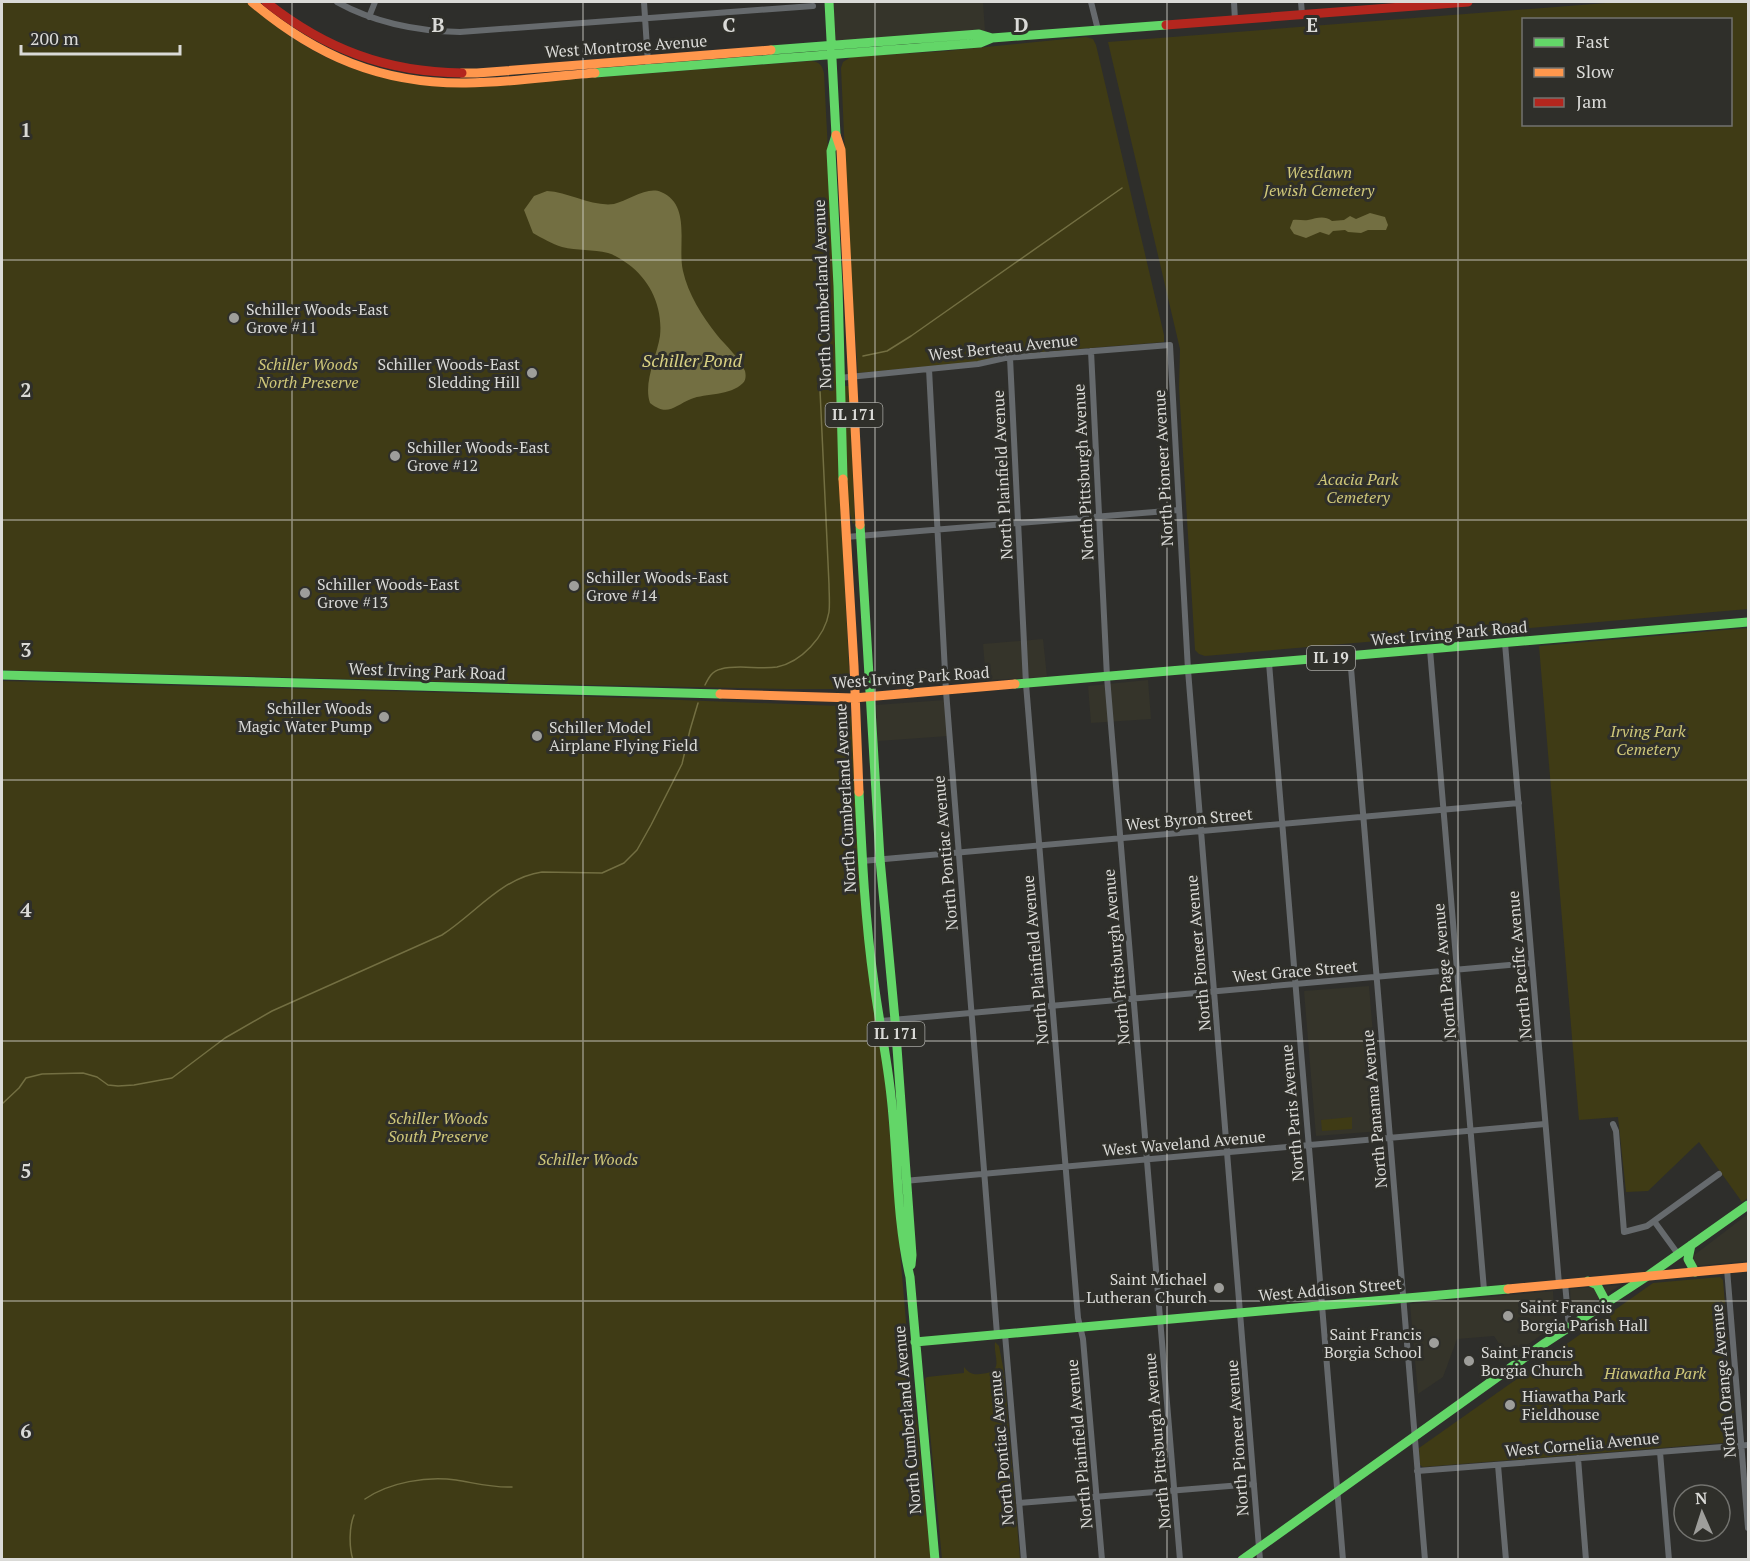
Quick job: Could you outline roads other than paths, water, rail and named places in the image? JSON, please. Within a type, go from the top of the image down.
[{"type":"main road","points":[[252,2],[273,21],[307,43],[332,57],[351,64],[417,80],[450,83],[478,78]]},
{"type":"main road","points":[[266,2],[310,33],[359,57],[421,71],[478,78]]},
{"type":"main road","name":"North Cumberland Avenue","points":[[829,2],[836,135],[841,150],[860,536],[880,859],[895,1020],[902,1181]]},
{"type":"main road","name":"West Montrose Avenue","points":[[478,78],[831,50],[979,34],[992,38],[1235,20],[1302,14],[1355,6],[1468,2]]},
{"type":"main road","name":"North Cumberland Avenue","points":[[836,135],[831,151],[838,286],[839,378],[862,861],[874,983],[912,1255],[910,1277],[935,1560]]},
{"type":"main road","name":"West Irving Park Road","points":[[2,675],[854,698],[1749,622]]},
{"type":"main road","points":[[1242,1560],[1569,1327],[1649,1275],[1749,1205]]},
{"type":"main road","points":[[1691,1245],[1688,1259],[1695,1272]]},
{"type":"main road","name":"West Addison Street","points":[[915,1342],[1749,1267]]},
{"type":"main road","points":[[1588,1281],[1597,1285],[1606,1302]]},
{"type":"street","points":[[337,2],[369,17],[417,29],[459,32],[813,6]]},
{"type":"street","points":[[369,17],[375,2]]},
{"type":"street","points":[[644,2],[648,65]]},
{"type":"street","points":[[1091,2],[1098,30]]},
{"type":"street","points":[[1234,2],[1235,20]]},
{"type":"street","points":[[1301,2],[1302,14]]},
{"type":"street","name":"West Berteau Avenue","points":[[839,378],[978,364],[1010,358],[1170,345]]},
{"type":"street","name":"North Pioneer Avenue","points":[[1170,345],[1188,670],[1260,1560]]},
{"type":"street","name":"North Pittsburgh Avenue","points":[[1091,351],[1107,677],[1180,1560]]},
{"type":"street","name":"North Plainfield Avenue","points":[[1010,358],[1026,684],[1078,1318],[1083,1339],[1102,1560]]},
{"type":"street","name":"North Pontiac Avenue","points":[[929,369],[946,691],[958,852],[984,1174],[1024,1560]]},
{"type":"street","points":[[846,537],[1179,510]]},
{"type":"street","name":"North Pacific Avenue","points":[[1505,643],[1545,1124],[1569,1327]]},
{"type":"street","name":"North Page Avenue","points":[[1430,650],[1484,1290]]},
{"type":"street","name":"North Panama Avenue","points":[[1350,656],[1425,1560]]},
{"type":"street","name":"North Paris Avenue","points":[[1269,663],[1343,1560]]},
{"type":"street","name":"West Byron Street","points":[[862,861],[1519,803]]},
{"type":"street","name":"West Grace Street","points":[[881,1021],[1532,963]]},
{"type":"street","name":"West Waveland Avenue","points":[[902,1181],[1545,1124]]},
{"type":"street","points":[[1613,1124],[1616,1131],[1624,1232],[1647,1226],[1719,1174]]},
{"type":"street","points":[[1654,1221],[1678,1254]]},
{"type":"street","name":"North Orange Avenue","points":[[1727,1269],[1745,1445],[1749,1528]]},
{"type":"street","name":"West Cornelia Avenue","points":[[1417,1471],[1745,1445]]},
{"type":"street","points":[[1660,1452],[1669,1560]]},
{"type":"street","points":[[1578,1458],[1586,1560]]},
{"type":"street","points":[[1498,1465],[1506,1560]]},
{"type":"street","points":[[1019,1503],[1254,1484]]},
{"type":"water","name":"Schiller Pond","points":[[547,191],[606,204],[614,204],[650,191],[661,192],[671,198],[680,216],[683,271],[688,288],[706,320],[736,356],[745,371],[746,376],[743,383],[732,390],[697,397],[671,409],[662,409],[650,403],[649,378],[660,336],[660,325],[657,305],[649,286],[636,270],[616,256],[562,247],[533,233],[524,210],[534,196]]},
{"type":"water","points":[[1370,213],[1385,217],[1388,225],[1386,230],[1368,230],[1361,233],[1345,230],[1333,231],[1329,235],[1320,232],[1306,238],[1294,234],[1290,228],[1293,220],[1323,218],[1332,221],[1344,220],[1350,216],[1356,219]]},
{"type":"waterway","points":[[863,356],[887,351],[911,336],[1122,188]]},
{"type":"waterway","points":[[705,685],[709,677],[721,669],[777,667],[795,660],[817,639],[827,621],[829,584],[820,390],[828,367]]},
{"type":"waterway","points":[[2,1104],[26,1078],[42,1074],[83,1073],[97,1077],[108,1085],[118,1086],[172,1078],[225,1038],[272,1011],[442,935],[514,881],[542,872],[602,873],[624,863],[637,850],[682,764],[698,703]]},
{"type":"waterway","points":[[365,1499],[397,1484],[433,1479],[512,1487]]},
{"type":"waterway","points":[[353,1560],[350,1537],[354,1515]]},
{"type":"place","name":"Schiller Woods-East Grove #11","points":[[234,318]]},
{"type":"place","name":"Schiller Woods-East Sledding Hill","points":[[532,373]]},
{"type":"place","name":"Schiller Woods-East Grove #12","points":[[395,456]]},
{"type":"place","name":"Schiller Woods-East Grove #14","points":[[574,586]]},
{"type":"place","name":"Schiller Woods-East Grove #13","points":[[305,593]]},
{"type":"place","name":"Schiller Woods Magic Water Pump","points":[[384,717]]},
{"type":"place","name":"Schiller Model Airplane Flying Field","points":[[537,736]]},
{"type":"place","name":"Saint Michael Lutheran Church","points":[[1219,1288]]},
{"type":"place","name":"Saint Francis Borgia Parish Hall","points":[[1508,1316]]},
{"type":"place","name":"Saint Francis Borgia School","points":[[1434,1343]]},
{"type":"place","name":"Saint Francis Borgia Church","points":[[1469,1361]]},
{"type":"place","name":"Hiawatha Park Fieldhouse","points":[[1510,1405]]},
{"type":"park label","name":"Westlawn Jewish Cemetery","points":[[1319,181]]},
{"type":"park label","name":"Schiller Woods North Preserve","points":[[308,373]]},
{"type":"park label","name":"Acacia Park Cemetery","points":[[1358,488]]},
{"type":"park label","name":"Irving Park Cemetery","points":[[1648,740]]},
{"type":"park label","name":"Schiller Woods South Preserve","points":[[438,1127]]},
{"type":"park label","name":"Schiller Woods","points":[[588,1159]]},
{"type":"park label","name":"Hiawatha Park","points":[[1655,1373]]}]
